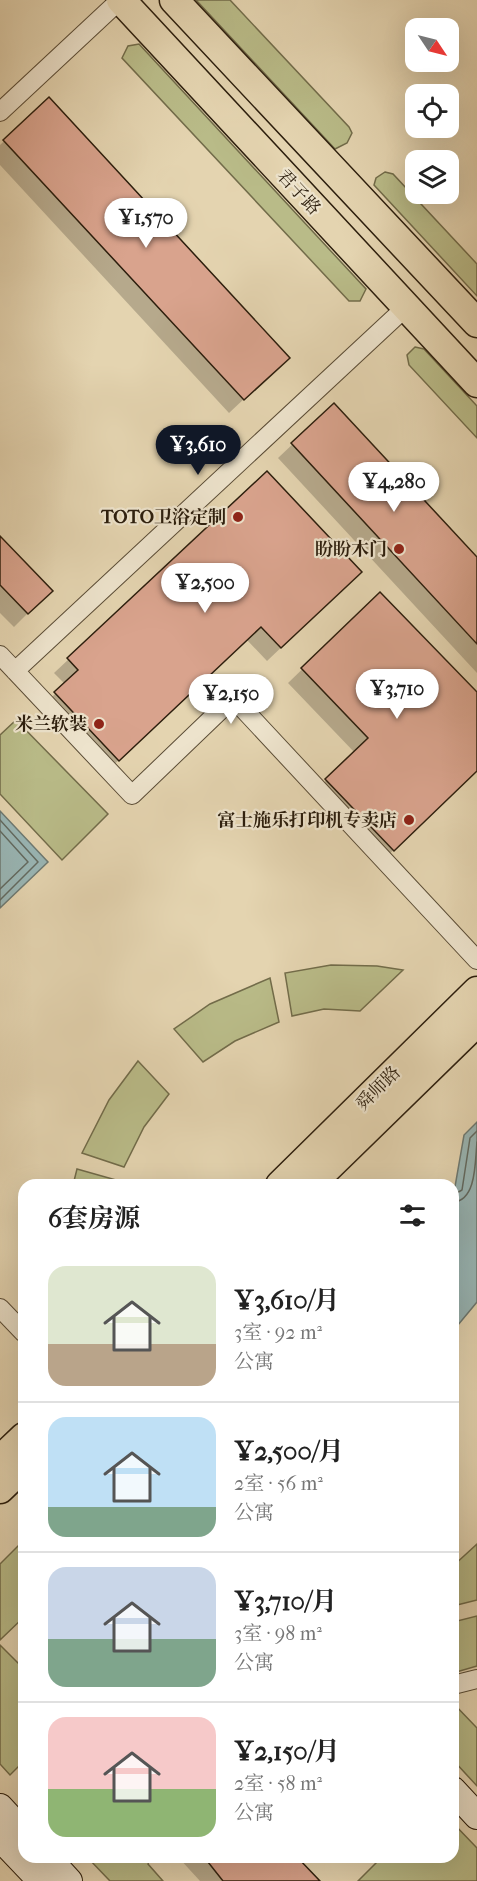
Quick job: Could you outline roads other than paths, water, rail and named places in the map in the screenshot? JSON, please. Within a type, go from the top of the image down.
[{"type":"main road","name":"君子路","points":[[120,0],[477,383]]},
{"type":"main road","points":[[174,0],[477,323]]},
{"type":"main road","name":"舜师路","points":[[286,1179],[477,991]]},
{"type":"main road","name":"舜师路","points":[[316,1179],[477,1022]]},
{"type":"main road","points":[[0,1460],[18,1443]]},
{"type":"main road","points":[[0,1489],[18,1472]]},
{"type":"main road","points":[[459,1796],[477,1816]]},
{"type":"main road","points":[[0,1807],[18,1826]]},
{"type":"main road","points":[[0,1838],[18,1857]]},
{"type":"main road","points":[[24,1863],[41,1881]]},
{"type":"main road","points":[[52,1863],[69,1881]]},
{"type":"street","points":[[0,112],[120,0]]},
{"type":"street","points":[[15,671],[406,307]]},
{"type":"street","points":[[0,655],[132,795],[233,698],[477,960]]},
{"type":"street","points":[[0,1308],[18,1327]]},
{"type":"street","points":[[459,1684],[477,1679]]},
{"type":"water","points":[[0,811],[48,862],[0,908]]},
{"type":"water","points":[[477,1122],[477,1302],[459,1324],[459,1179],[456,1179],[464,1135]]},
{"type":"place","name":"TOTO卫浴定制","points":[[238,517]]},
{"type":"place","name":"盼盼木门","points":[[399,549]]},
{"type":"place","name":"米兰软装","points":[[99,724]]},
{"type":"place","name":"富士施乐打印机专卖店","points":[[409,820]]}]
